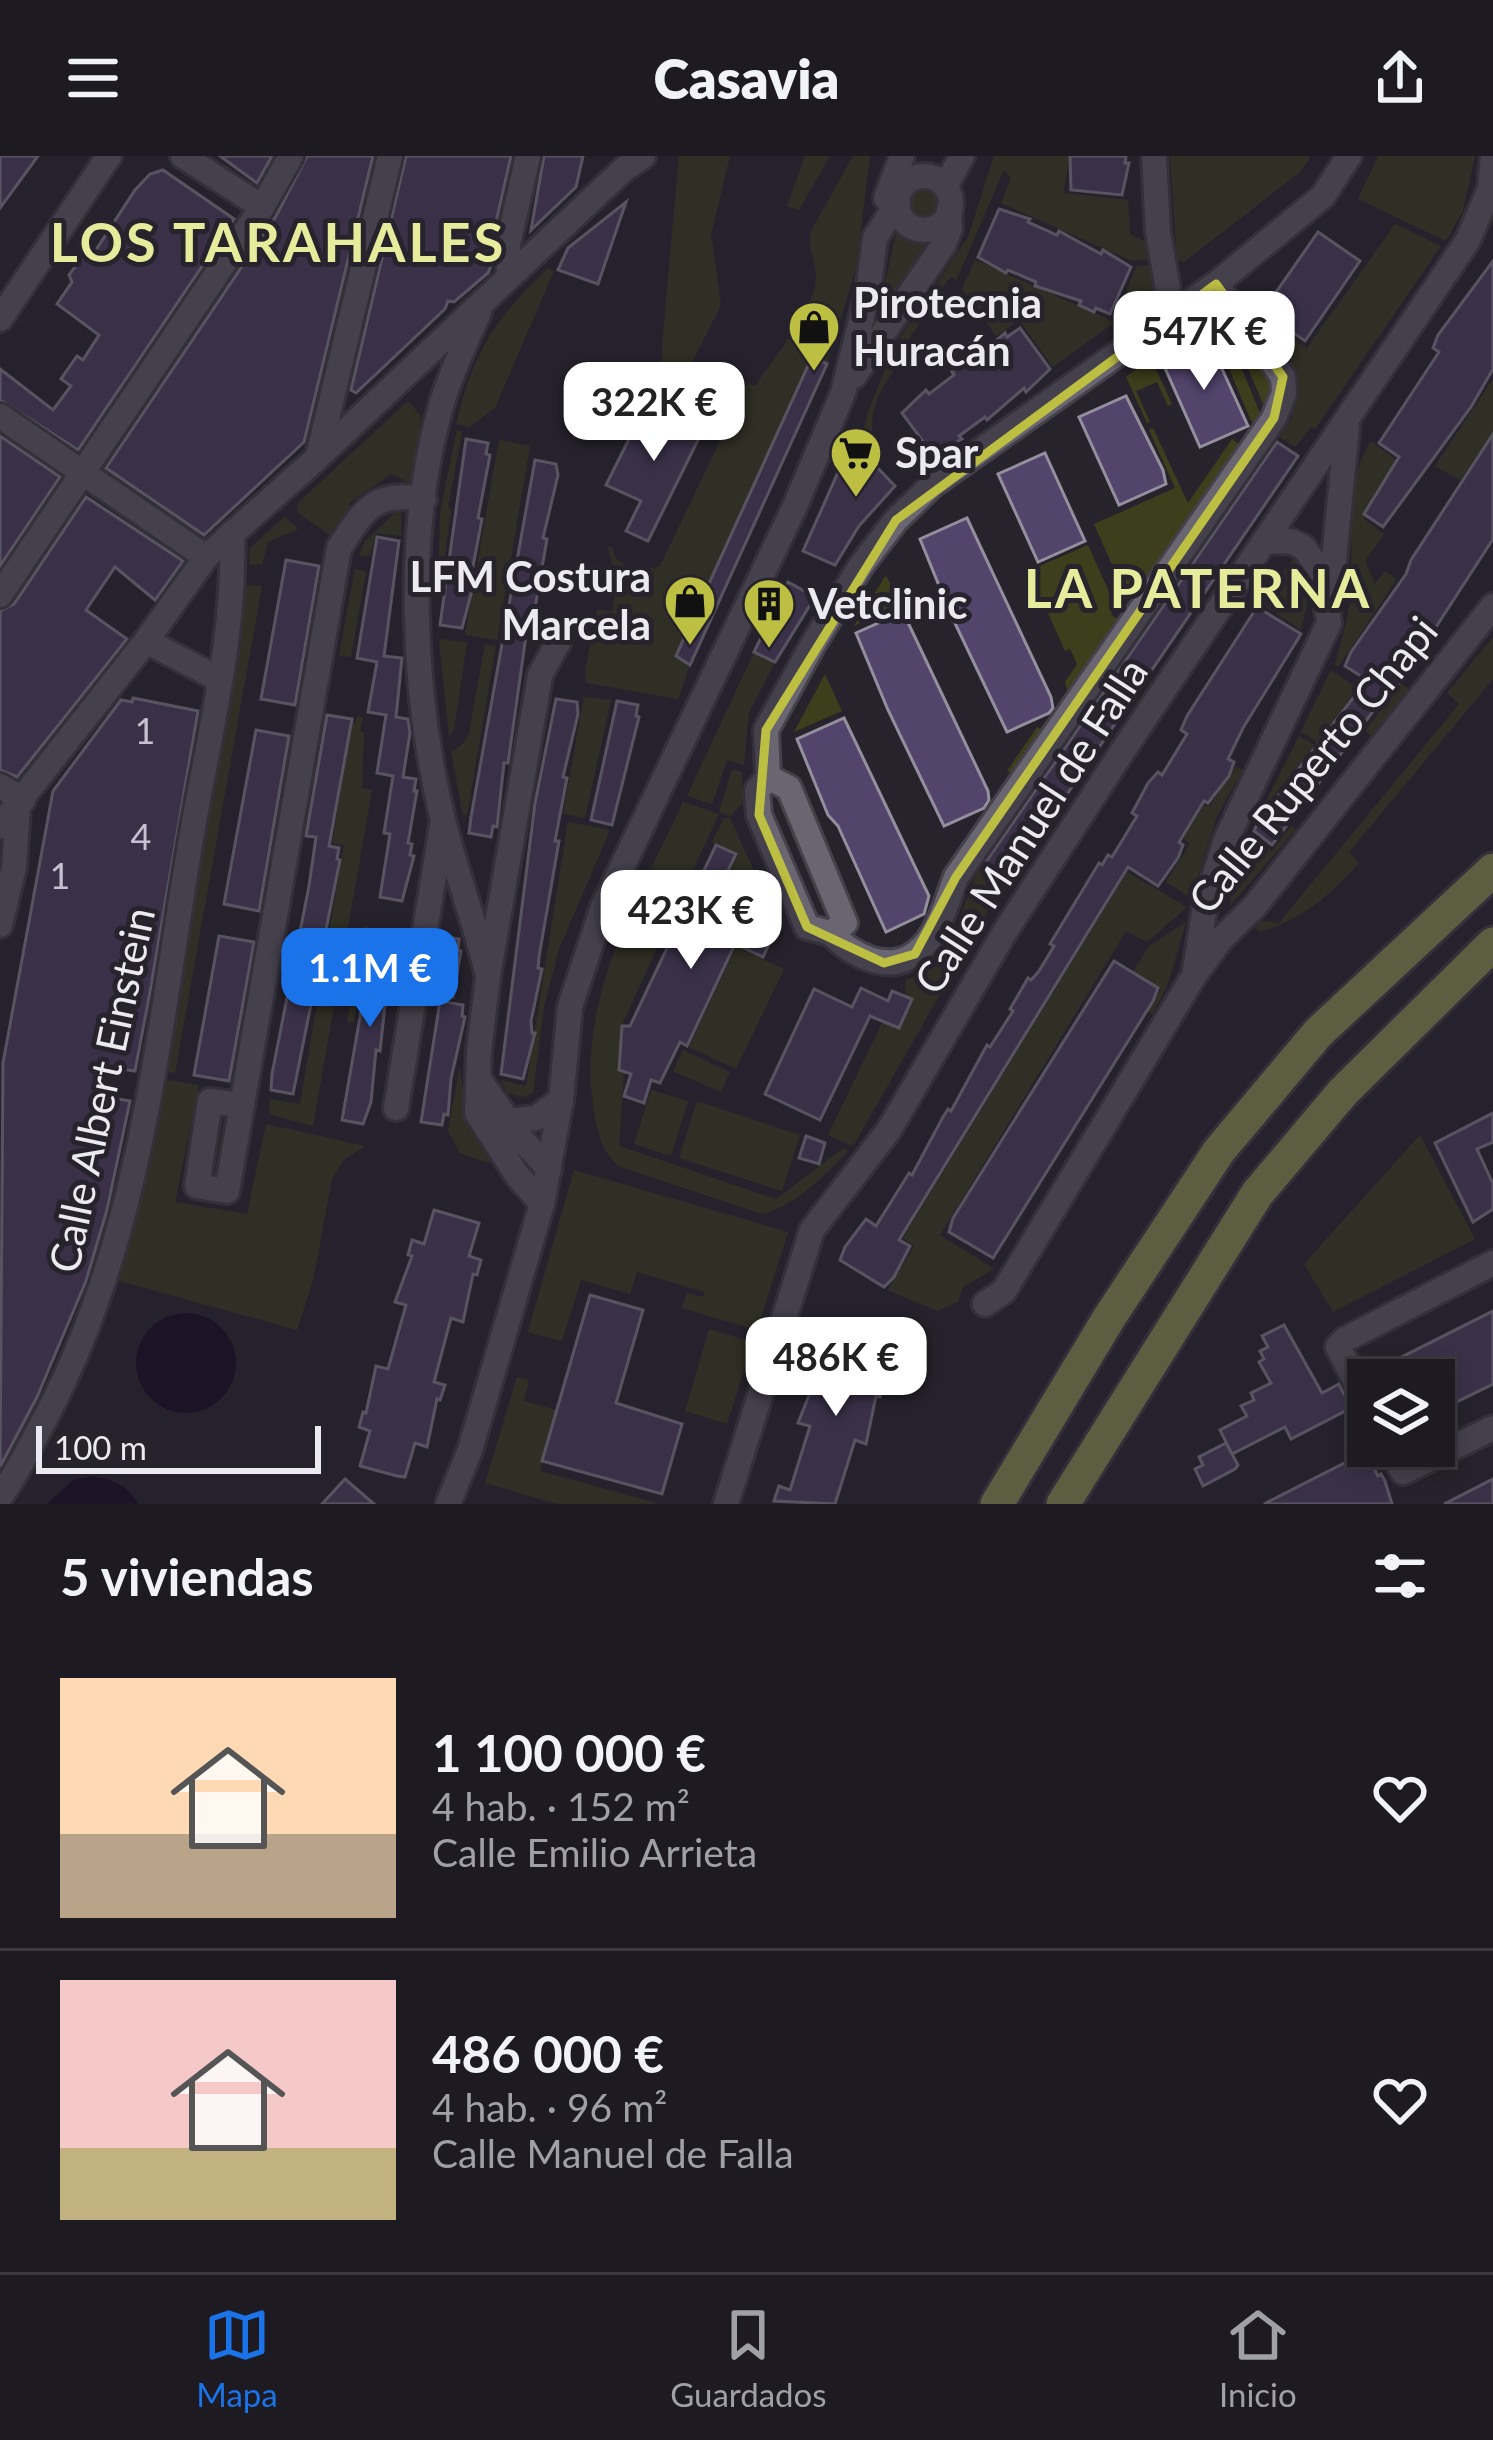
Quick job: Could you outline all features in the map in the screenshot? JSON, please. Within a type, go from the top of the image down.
[{"type":"highway","points":[[997,1504],[1109,1318],[1219,1151],[1318,1033],[1493,870]]},
{"type":"highway","points":[[1065,1504],[1257,1194],[1343,1092],[1493,944]]},
{"type":"street","points":[[0,319],[109,156]]},
{"type":"street","points":[[183,156],[262,207]]},
{"type":"street","points":[[0,595],[262,207],[291,156]]},
{"type":"street","points":[[317,458],[390,156]]},
{"type":"street","points":[[509,276],[508,244],[528,156]]},
{"type":"street","points":[[0,826],[206,557],[643,156]]},
{"type":"street","points":[[448,1504],[470,1450],[542,1204],[561,1100],[570,1006],[603,907],[795,506],[843,393],[868,292],[875,238],[902,156]]},
{"type":"street","points":[[898,202],[901,217],[916,230],[934,229],[946,217],[962,156]]},
{"type":"street","points":[[1154,156],[1158,232],[1172,313]]},
{"type":"street","points":[[1216,284],[1283,377],[1284,393],[1274,418],[956,877],[939,921],[916,954],[884,962],[849,952],[830,933],[807,927],[759,815],[757,791],[768,777],[766,730],[860,567],[896,520],[932,485],[1216,284],[1323,196],[1349,156]]},
{"type":"street","name":"Calle Manuel de Falla","points":[[726,1504],[812,1230],[889,1130],[1006,930],[1468,240],[1490,189],[1492,156]]},
{"type":"street","points":[[843,393],[944,244],[950,228],[948,197],[920,165],[875,238]]},
{"type":"street","points":[[483,301],[441,406],[424,499],[416,585],[420,675],[443,819],[488,976]]},
{"type":"street","points":[[406,374],[424,383],[441,406]]},
{"type":"street","points":[[0,416],[206,557]]},
{"type":"street","points":[[985,1304],[1004,1291],[1195,974],[1205,906],[1226,840],[1329,622],[1348,420]]},
{"type":"street","points":[[240,1105],[339,548],[367,507],[397,495],[424,499]]},
{"type":"street","name":"Calle Albert Einstein","points":[[0,1497],[54,1402],[93,1318],[123,1226],[219,679],[234,578],[232,533]]},
{"type":"street","points":[[1264,542],[1290,541],[1303,547],[1322,572],[1329,622]]},
{"type":"street","name":"Calle Ruperto Chapi","points":[[1195,974],[1221,939],[1254,907],[1493,606]]},
{"type":"street","points":[[146,641],[219,679]]},
{"type":"street","points":[[542,1204],[477,1113],[478,1052],[540,675],[559,641]]},
{"type":"street","points":[[768,777],[789,788],[845,923],[830,933]]},
{"type":"street","points":[[0,785],[21,804]]},
{"type":"street","points":[[0,925],[7,857],[21,804]]},
{"type":"street","points":[[396,1108],[443,819]]},
{"type":"street","points":[[480,1081],[549,1169]]},
{"type":"street","points":[[510,1121],[536,1118],[561,1100]]},
{"type":"street","points":[[1347,1364],[1338,1347],[1344,1340],[1493,1263]]},
{"type":"street","points":[[1455,1446],[1493,1428]]},
{"type":"street","points":[[465,1504],[470,1450]]},
{"type":"highlighted area","points":[[1216,284],[1283,377],[1274,418],[956,877],[915,954],[884,963],[807,927],[759,815],[766,730],[896,520]]},
{"type":"green space","points":[[679,156],[730,156],[711,234],[721,305],[671,404],[663,399],[662,345]]},
{"type":"green space","points":[[805,156],[830,156],[799,210],[787,206]]},
{"type":"green space","points":[[853,156],[870,156],[856,268],[827,364],[812,357],[677,655],[690,665],[678,699],[587,683],[597,610],[612,611],[617,586],[608,547],[616,559],[636,572],[660,566],[748,383],[755,386],[805,312],[816,279],[811,231]]},
{"type":"green space","points":[[994,156],[1070,156],[1063,193],[1128,200],[1130,234],[1146,242],[1149,259],[1132,261],[1001,203],[1011,178],[1004,170],[956,281],[952,277],[947,281],[900,353],[903,361],[883,386],[875,406],[873,438],[865,442],[868,412],[895,345],[968,237]]},
{"type":"green space","points":[[1170,156],[1311,156],[1300,172],[1184,262],[1177,259]]},
{"type":"green space","points":[[1378,156],[1475,156],[1463,211],[1446,241],[1358,199]]},
{"type":"green space","points":[[924,188],[935,192],[939,203],[935,214],[924,218],[913,214],[909,203],[913,192]]},
{"type":"green space","points":[[1395,224],[1441,246],[1315,429],[1311,427],[1295,447],[1280,437],[1292,417],[1244,305],[1307,348]]},
{"type":"green space","points":[[896,234],[932,242],[882,317],[878,314]]},
{"type":"green space","points":[[975,260],[1115,322],[1053,367],[1019,320],[996,336],[962,289]]},
{"type":"green space","points":[[1150,265],[1154,295],[1120,318],[1116,316],[1137,266]]},
{"type":"green space","points":[[548,268],[554,271],[495,408],[469,427],[456,424],[488,338]]},
{"type":"green space","points":[[1211,314],[1219,314],[1260,413],[1252,423],[1212,329],[1158,353]]},
{"type":"green space","points":[[1225,315],[1276,382],[1267,413]]},
{"type":"green space","points":[[1151,358],[1172,404],[1168,406],[1157,382],[1136,391],[1147,423],[1126,377]]},
{"type":"green space","points":[[1493,379],[1493,433],[1460,480],[1435,466]]},
{"type":"green space","points":[[408,401],[421,416],[414,478],[408,482],[391,474],[348,504],[350,508],[331,536],[297,512],[299,502]]},
{"type":"green space","points":[[1153,428],[1188,503],[1232,439],[1244,448],[1138,603],[1125,594],[1094,524],[1175,488],[1149,430]]},
{"type":"green space","points":[[457,430],[462,432],[438,605],[440,513]]},
{"type":"green space","points":[[499,440],[530,446],[497,640],[465,635]]},
{"type":"green space","points":[[1371,441],[1401,464],[1364,519],[1384,534],[1365,561],[1375,584],[1385,571],[1397,579],[1338,667],[1350,600],[1353,498]]},
{"type":"green space","points":[[396,512],[401,513],[401,536],[376,533],[370,556],[359,556],[365,541]]},
{"type":"green space","points":[[285,516],[298,529],[268,542],[262,564],[250,565],[249,549]]},
{"type":"green space","points":[[1088,545],[1116,607],[1111,615],[1123,622],[1019,778],[1007,771],[1037,727],[1046,731],[1069,696],[1065,682],[1077,664],[1070,649],[1065,651],[1047,611],[1051,608],[1044,605],[1028,571]]},
{"type":"green space","points":[[1293,559],[1303,565],[1310,590],[1301,630],[1260,603]]},
{"type":"green space","points":[[355,569],[366,572],[351,657],[339,655]]},
{"type":"green space","points":[[886,575],[900,604],[854,626]]},
{"type":"green space","points":[[247,585],[262,586],[175,1073],[160,1070]]},
{"type":"green space","points":[[1493,637],[1493,679],[1349,852],[1359,863],[1302,913],[1260,932],[1255,928],[1262,921],[1279,923],[1459,704],[1447,693]]},
{"type":"green space","points":[[439,639],[467,642],[449,736]]},
{"type":"green space","points":[[485,644],[496,646],[467,815],[463,815],[451,752],[469,734]]},
{"type":"green space","points":[[754,652],[775,662],[749,712],[744,765],[727,760],[712,804],[687,796]]},
{"type":"green space","points":[[1331,670],[1358,688],[1317,742],[1301,732]]},
{"type":"green space","points":[[825,674],[842,711],[794,732]]},
{"type":"green space","points":[[1401,683],[1410,690],[1372,736],[1365,731]]},
{"type":"green space","points":[[584,697],[611,700],[585,818],[563,814]]},
{"type":"green space","points":[[357,716],[363,718],[360,731],[364,732],[362,788],[372,790],[313,1126],[269,1114],[270,1099],[300,1104],[344,845],[332,843]]},
{"type":"green space","points":[[1299,736],[1314,745],[1258,817]]},
{"type":"green space","points":[[1236,766],[1243,770],[1217,816],[1191,898],[1166,882],[1190,844],[1183,838]]},
{"type":"green space","points":[[732,770],[742,772],[742,804],[730,816],[719,812]]},
{"type":"green space","points":[[683,802],[719,814],[623,1022],[619,1146],[776,1199],[843,1148],[848,1151],[799,1197],[763,1214],[620,1167],[604,1148],[595,1118],[591,1069],[602,989],[630,912]]},
{"type":"green space","points":[[724,818],[730,818],[759,882],[732,869],[738,854],[712,842]]},
{"type":"green space","points":[[568,822],[610,830],[559,949],[544,1007],[533,1092],[524,1097],[508,1094],[500,1080],[526,1086]]},
{"type":"green space","points":[[1291,826],[1296,829],[1230,906],[1232,879],[1251,834],[1272,851]]},
{"type":"green space","points":[[978,870],[997,884],[984,906],[989,909],[855,1143],[852,1146],[828,1135],[883,1021],[892,1025],[905,996],[906,980],[922,972],[944,949]]},
{"type":"green space","points":[[1127,872],[1187,907],[1147,942],[1126,931],[940,1235],[994,1269],[963,1287],[958,1302],[937,1311],[888,1290],[914,1246],[903,1238]]},
{"type":"green space","points":[[1186,922],[1167,987],[1152,1014],[1147,1011],[1161,989],[1133,972],[1149,946]]},
{"type":"green space","points":[[364,926],[370,927],[354,1023],[347,1022]]},
{"type":"green space","points":[[736,947],[784,969],[736,1069],[689,1047]]},
{"type":"green space","points":[[683,1050],[730,1072],[721,1092],[673,1071]]},
{"type":"green space","points":[[460,1067],[470,1117],[491,1164],[460,1153],[448,1131]]},
{"type":"green space","points":[[159,1079],[199,1085],[175,1202],[247,1214],[266,1124],[365,1146],[344,1160],[332,1179],[313,1280],[297,1330],[116,1280]]},
{"type":"green space","points":[[651,1090],[688,1101],[671,1156],[634,1144]]},
{"type":"green space","points":[[697,1101],[800,1135],[782,1191],[679,1158]]},
{"type":"green space","points":[[1420,1135],[1475,1239],[1333,1312],[1304,1264]]},
{"type":"green space","points":[[574,1170],[788,1232],[757,1330],[682,1308],[687,1293],[703,1297],[705,1292],[637,1272],[630,1294],[581,1280],[562,1341],[528,1332]]},
{"type":"green space","points":[[709,1329],[753,1342],[727,1424],[685,1411]]},
{"type":"green space","points":[[517,1377],[529,1380],[524,1401],[556,1410],[540,1471],[660,1504],[557,1504],[485,1483]]},
{"type":"shaded area","points":[[186,1313],[205,1317],[221,1328],[232,1344],[236,1363],[232,1382],[221,1398],[205,1409],[186,1413],[167,1409],[151,1398],[140,1382],[136,1363],[140,1344],[151,1328],[167,1317]]},
{"type":"shaded area","points":[[91,1476],[119,1484],[138,1504],[47,1504],[73,1480]]},
{"type":"building","points":[[0,156],[38,156],[0,208]]},
{"type":"building","points":[[220,156],[272,156],[257,183]]},
{"type":"building","points":[[307,156],[373,156],[304,442],[204,535],[106,468],[276,216]]},
{"type":"building","points":[[406,156],[511,156],[492,240],[492,264],[488,273],[454,302],[448,301],[356,393],[351,390]]},
{"type":"building","points":[[544,156],[583,156],[576,187],[531,230]]},
{"type":"building","points":[[1070,156],[1126,156],[1125,163],[1129,163],[1122,195],[1071,190]]},
{"type":"building","points":[[163,170],[234,219],[78,450],[0,400],[0,369],[53,410],[71,386],[61,379],[77,356],[83,360],[99,335],[57,304],[72,282],[69,275],[81,259],[90,259],[135,190],[150,174]]},
{"type":"building","points":[[626,202],[598,284],[558,270],[568,248]]},
{"type":"building","points":[[999,209],[1057,235],[1059,231],[1101,254],[1103,250],[1131,267],[1110,314],[1096,308],[1094,312],[1079,305],[1081,301],[1035,286],[1036,282],[1006,273],[978,257]]},
{"type":"building","points":[[1318,232],[1360,261],[1305,341],[1263,311]]},
{"type":"building","points":[[1493,261],[1493,369],[1471,407],[1383,527],[1364,514],[1399,457],[1379,443],[1439,352],[1433,348],[1438,335]]},
{"type":"building","points":[[1020,328],[1050,369],[1026,392],[1024,388],[987,420],[959,436],[962,439],[933,455],[902,413],[1005,333],[1007,337]]},
{"type":"building","points":[[1208,338],[1248,426],[1200,447],[1161,359]]},
{"type":"building","points":[[812,357],[827,364],[690,665],[676,656]]},
{"type":"building","points":[[1126,396],[1166,484],[1119,505],[1079,417]]},
{"type":"building","points":[[648,401],[704,428],[648,541],[626,531],[641,501],[606,485]]},
{"type":"building","points":[[1493,434],[1493,539],[1399,684],[1387,693],[1272,845],[1254,831],[1259,820],[1367,680],[1345,666],[1351,652]]},
{"type":"building","points":[[0,436],[60,477],[0,566]]},
{"type":"building","points":[[466,439],[488,443],[486,454],[490,455],[470,582],[474,583],[462,628],[440,625]]},
{"type":"building","name":"Spar","points":[[852,441],[895,486],[859,526],[835,565],[803,551]]},
{"type":"building","points":[[1277,442],[1298,456],[1007,882],[983,866]]},
{"type":"building","points":[[1045,453],[1085,541],[1038,562],[998,474]]},
{"type":"building","points":[[535,460],[556,464],[558,475],[543,538],[547,539],[530,637],[526,636],[497,827],[493,826],[491,837],[469,833]]},
{"type":"building","points":[[86,497],[183,561],[155,600],[115,567],[86,610],[127,639],[17,777],[0,770],[0,611],[14,604]]},
{"type":"building","points":[[967,518],[1051,697],[1049,713],[1007,732],[920,539]]},
{"type":"building","points":[[377,537],[399,541],[384,656],[402,658],[396,717],[408,719],[403,777],[416,779],[417,791],[408,843],[414,856],[402,901],[380,897],[393,776],[377,773],[386,715],[368,712],[377,662],[357,658]]},
{"type":"building","points":[[286,560],[319,566],[295,705],[261,699]]},
{"type":"building","points":[[788,582],[815,597],[775,662],[754,652]]},
{"type":"building","points":[[1257,607],[1301,634],[1243,728],[1228,759],[1234,762],[1229,776],[1208,803],[1204,801],[1179,842],[1183,845],[1178,858],[1158,886],[1128,867],[899,1240],[910,1246],[884,1287],[840,1260],[845,1247],[866,1219],[876,1226],[909,1173],[912,1175],[987,1045],[1013,1011],[1028,978],[1039,971],[1054,946],[1050,944],[1099,863],[1112,857],[1137,816],[1132,813],[1148,783],[1158,772],[1162,775],[1187,734],[1181,730],[1187,716]]},
{"type":"building","points":[[903,612],[988,791],[984,808],[944,826],[856,633]]},
{"type":"building","points":[[133,698],[198,711],[150,992],[135,1071],[106,1067],[100,1096],[130,1101],[86,1281],[37,1397],[0,1467],[3,1063],[53,791],[121,700],[132,702]]},
{"type":"building","points":[[556,699],[577,702],[578,714],[563,777],[567,778],[555,841],[559,841],[531,1021],[535,1033],[523,1079],[501,1074],[535,803]]},
{"type":"building","points":[[617,701],[638,705],[639,717],[612,825],[591,820]]},
{"type":"building","points":[[327,715],[352,719],[329,846],[339,848],[340,860],[293,1094],[271,1090],[272,1074],[309,886],[316,837],[306,836]]},
{"type":"building","points":[[844,718],[929,896],[924,914],[886,932],[838,826],[828,815],[797,739]]},
{"type":"building","points":[[256,730],[289,736],[259,911],[224,904]]},
{"type":"building","points":[[716,845],[736,854],[726,875],[750,887],[746,899],[769,909],[762,923],[776,929],[763,957],[735,944],[687,1046],[680,1042],[660,1083],[651,1080],[644,1103],[624,1096],[631,1074],[619,1070],[622,1026],[630,1026]]},
{"type":"building","points":[[219,936],[254,942],[229,1081],[194,1075]]},
{"type":"building","points":[[441,936],[459,939],[453,997],[431,994]]},
{"type":"building","points":[[374,937],[395,940],[393,952],[397,952],[363,1124],[342,1120]]},
{"type":"building","points":[[1114,961],[1158,988],[1153,1001],[993,1258],[949,1232],[953,1218]]},
{"type":"building","points":[[861,988],[888,1001],[892,991],[912,999],[899,1028],[870,1016],[820,1120],[765,1094],[814,989],[852,1007]]},
{"type":"building","points":[[440,1001],[463,1005],[465,1017],[448,1115],[444,1114],[442,1125],[421,1122]]},
{"type":"building","points":[[1493,1113],[1493,1142],[1477,1149],[1493,1184],[1493,1209],[1473,1222],[1435,1143]]},
{"type":"building","points":[[806,1136],[825,1143],[819,1164],[799,1158]]},
{"type":"building","points":[[434,1210],[479,1223],[469,1256],[481,1260],[477,1275],[473,1274],[463,1322],[451,1318],[434,1382],[445,1385],[437,1399],[427,1447],[415,1443],[405,1477],[360,1466],[370,1431],[359,1427],[376,1366],[388,1369],[406,1305],[395,1302],[412,1256],[408,1255],[412,1240],[424,1244]]},
{"type":"building","points":[[590,1295],[643,1310],[616,1403],[682,1424],[662,1494],[542,1461]]},
{"type":"building","points":[[1493,1311],[1493,1384],[1455,1403],[1455,1359],[1398,1359]]},
{"type":"building","points":[[1284,1325],[1322,1393],[1339,1384],[1347,1410],[1291,1439],[1285,1427],[1232,1454],[1220,1430],[1247,1416],[1241,1406],[1254,1400],[1251,1393],[1271,1383],[1259,1362],[1264,1359],[1260,1351],[1268,1347],[1262,1336]]},
{"type":"building","points":[[839,1332],[884,1346],[874,1379],[885,1383],[880,1397],[876,1396],[866,1444],[855,1440],[835,1504],[774,1501],[779,1486],[790,1490],[810,1426],[798,1423],[816,1378],[812,1377],[817,1362],[828,1365]]},
{"type":"building","points":[[1226,1443],[1238,1465],[1203,1486],[1195,1469],[1203,1465],[1199,1457]]},
{"type":"building","points":[[1347,1462],[1347,1467],[1374,1467],[1381,1474],[1392,1504],[1264,1504]]},
{"type":"building","points":[[345,1479],[374,1504],[322,1504]]},
{"type":"building","points":[[1493,1479],[1493,1504],[1444,1504]]},
{"type":"place","name":"Pirotecnia Huracán","points":[[814,373]]},
{"type":"place","name":"Spar","points":[[856,499]]},
{"type":"place","name":"LFM Costura Marcela","points":[[690,647]]},
{"type":"place","name":"Vetclinic","points":[[769,650]]},
{"type":"district","name":"LOS TARAHALES","points":[[278,243]]},
{"type":"district","name":"LA PATERNA","points":[[1198,589]]}]
